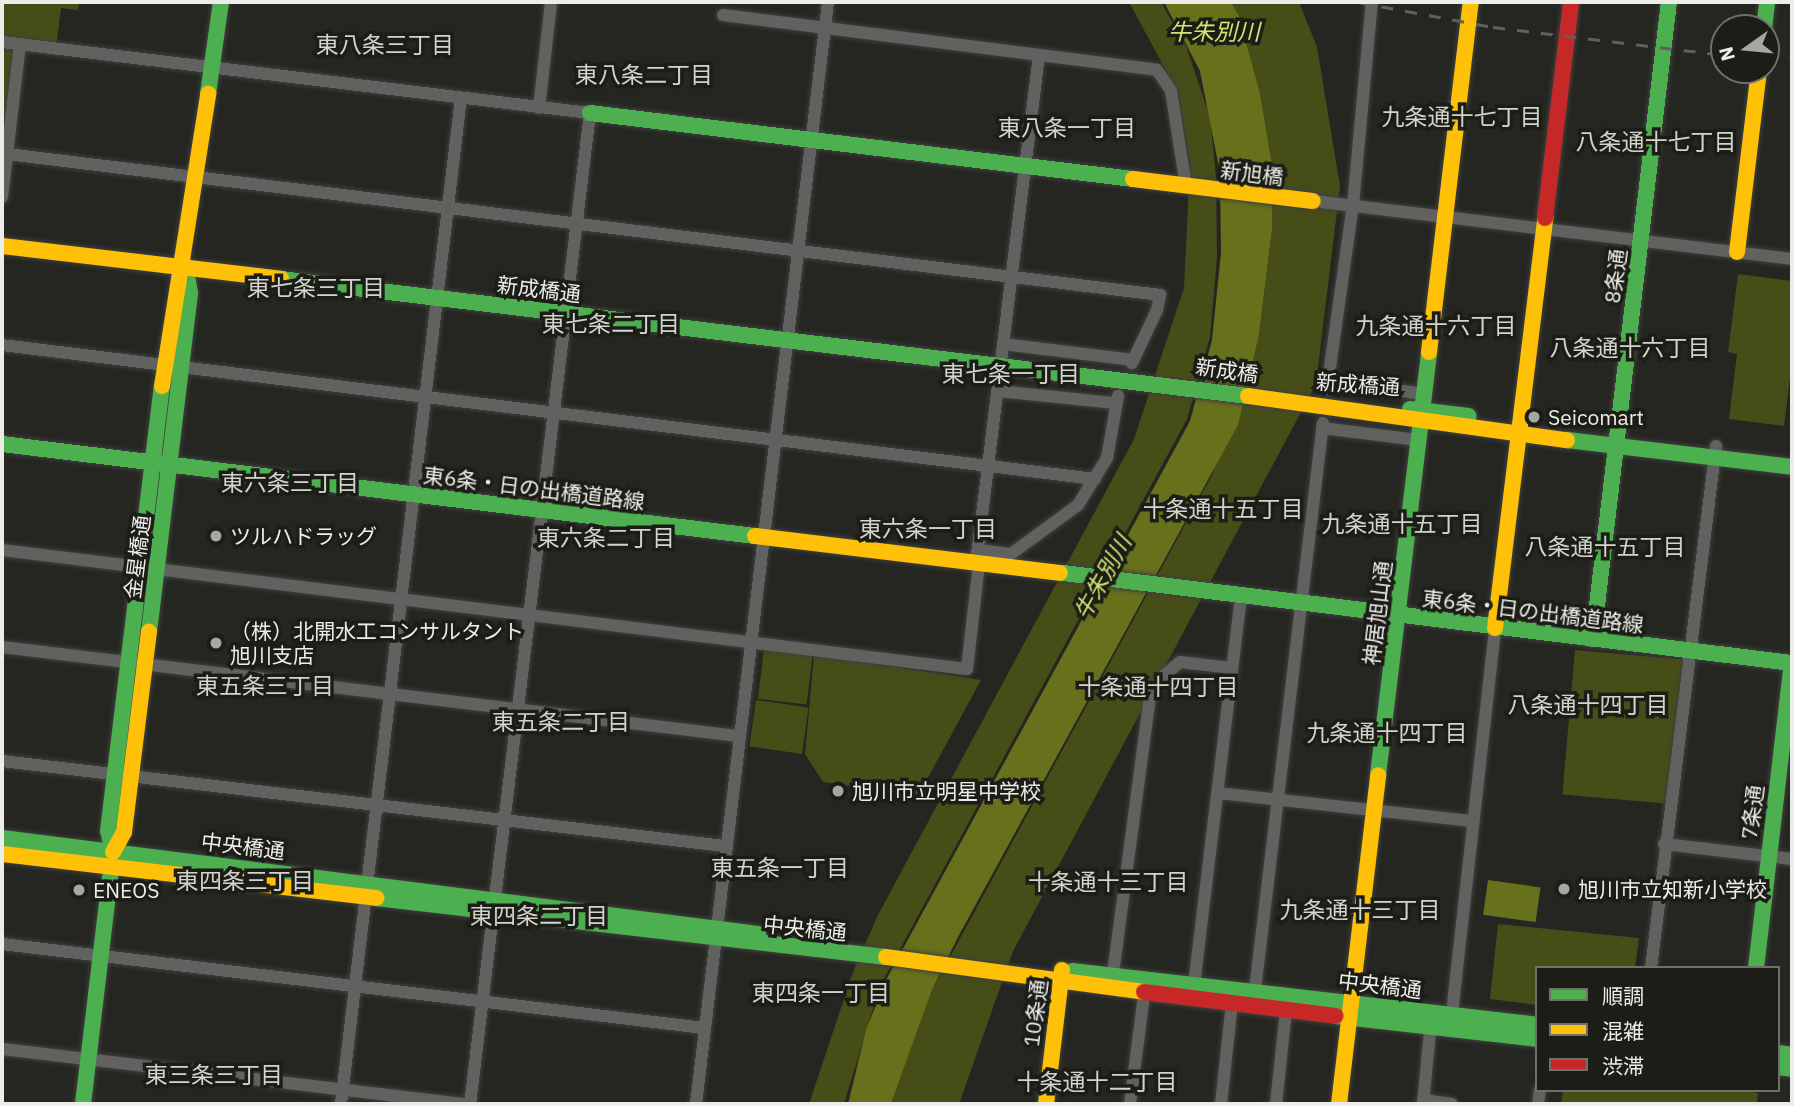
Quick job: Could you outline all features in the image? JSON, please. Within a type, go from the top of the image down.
[{"type":"street","name":"金星橋通","points":[[83,1104],[112,859],[108,831],[123,775],[173,367],[190,293],[185,265],[221,2]]},
{"type":"street","points":[[539,108],[551,2]]},
{"type":"street","points":[[695,1104],[737,736],[776,440],[828,2]]},
{"type":"street","points":[[1372,2],[1353,205],[1329,385],[1422,409]]},
{"type":"street","name":"神居旭山通","points":[[1339,1104],[1471,2]]},
{"type":"street","points":[[1451,1022],[1570,2]]},
{"type":"street","name":"8条通","points":[[1593,639],[1669,2]]},
{"type":"street","points":[[723,15],[825,31],[1161,72],[1175,105],[1186,186]]},
{"type":"street","points":[[2,42],[590,113],[470,1104]]},
{"type":"street","points":[[2,197],[20,44]]},
{"type":"street","points":[[2,550],[749,640],[967,669],[988,466],[1039,55]]},
{"type":"street","points":[[1737,252],[1757,84]]},
{"type":"street","points":[[341,1104],[399,599],[414,495],[461,98]]},
{"type":"street","name":"新旭橋","points":[[590,113],[1313,201]]},
{"type":"street","points":[[7,154],[1160,295],[1157,310],[1133,362],[1003,344]]},
{"type":"street","points":[[1313,201],[1792,259]]},
{"type":"street","name":"新成橋通","points":[[2,246],[185,265],[1000,366],[1156,382]]},
{"type":"street","points":[[2,345],[1095,479]]},
{"type":"street","name":"新成橋","points":[[1156,382],[1295,401]]},
{"type":"street","points":[[978,559],[1011,554],[1078,505],[1107,458],[1116,400],[998,391]]},
{"type":"street","name":"新成橋通","points":[[1295,401],[1422,409],[1520,428],[1616,441],[1715,452],[1792,456]]},
{"type":"street","points":[[1254,999],[1323,426],[1418,440]]},
{"type":"street","name":"東6条・日の出橋道路線","points":[[2,444],[762,537],[978,559],[1234,597],[1792,663]]},
{"type":"street","points":[[1651,966],[1664,844],[1715,452]]},
{"type":"street","name":"新成橋通","points":[[1715,452],[1792,467]]},
{"type":"street","points":[[1194,985],[1232,668],[1234,597]]},
{"type":"street","points":[[2,647],[737,736]]},
{"type":"street","points":[[1112,982],[1150,698],[1161,678],[1181,662],[1232,668]]},
{"type":"street","name":"7条通","points":[[1756,966],[1792,663]]},
{"type":"street","points":[[2,761],[724,846]]},
{"type":"street","points":[[1218,793],[1473,821]]},
{"type":"street","name":"中央橋通","points":[[2,838],[112,859],[716,933],[865,956],[1061,975],[1145,986],[1232,1003],[1254,999],[1451,1022],[1535,1025]]},
{"type":"street","points":[[1664,844],[1792,859]]},
{"type":"street","name":"中央橋通","points":[[2,854],[112,859]]},
{"type":"street","points":[[2,944],[704,1028]]},
{"type":"street","name":"10条通","points":[[1046,1104],[1061,975]]},
{"type":"street","name":"中央橋通","points":[[1145,986],[1194,985],[1254,999],[1286,1010],[1350,1010]]},
{"type":"street","points":[[1130,1104],[1145,986]]},
{"type":"street","points":[[1221,1104],[1232,1003]]},
{"type":"street","points":[[1276,1104],[1286,1010]]},
{"type":"street","points":[[1431,1020],[1423,1102],[1451,1104]]},
{"type":"street","name":"中央橋通","points":[[1451,1022],[1535,1039]]},
{"type":"street","points":[[2,1049],[464,1104]]},
{"type":"shaded area","points":[[2,2],[79,2],[78,10],[61,8],[56,48],[20,44],[2,197]]},
{"type":"shaded area","points":[[1129,2],[1161,2],[1186,46],[1210,117],[1216,177],[1217,257],[1210,337],[1187,419],[880,986],[844,1104],[809,1104],[853,972],[878,915],[1134,439],[1184,288],[1190,163],[1178,93]]},
{"type":"shaded area","points":[[1231,2],[1299,2],[1317,47],[1340,186],[1316,384],[1013,951],[959,1104],[891,1104],[932,990],[1212,475],[1250,371],[1259,335],[1272,230],[1272,164],[1260,93],[1239,16]]},
{"type":"shaded area","points":[[1738,274],[1792,281],[1792,361],[1784,426],[1729,419],[1737,354],[1728,352]]},
{"type":"shaded area","points":[[764,649],[813,655],[807,705],[758,699]]},
{"type":"shaded area","points":[[1575,650],[1684,659],[1671,804],[1562,794]]},
{"type":"shaded area","points":[[814,655],[981,680],[918,796],[823,782],[805,754]]},
{"type":"shaded area","points":[[756,700],[808,707],[802,754],[749,747]]},
{"type":"shaded area","points":[[1498,924],[1639,938],[1635,966],[1535,966],[1535,1005],[1490,999]]},
{"type":"shaded area","points":[[1563,1092],[1758,1093],[1757,1104],[1561,1104]]},
{"type":"water","name":"牛朱別川","points":[[1164,2],[1231,2],[1239,16],[1260,93],[1272,164],[1272,230],[1259,335],[1238,425],[958,937],[932,990],[891,1104],[848,1104],[866,1030],[886,980],[1190,421],[1212,340],[1221,253],[1220,173],[1200,71]]},
{"type":"water","points":[[1488,880],[1540,887],[1536,922],[1483,915]]},
{"type":"railway","points":[[1358,2],[1493,27],[1710,53]]},
{"type":"railway","points":[[1780,53],[1792,55]]},
{"type":"traffic: fast","points":[[208,94],[221,2]]},
{"type":"traffic: fast","points":[[1593,639],[1669,2]]},
{"type":"traffic: fast","points":[[1766,14],[1767,2]]},
{"type":"traffic: fast","points":[[590,113],[1133,179]]},
{"type":"traffic: fast","points":[[149,632],[190,293],[185,265]]},
{"type":"traffic: fast","points":[[281,279],[1248,396]]},
{"type":"traffic: fast","points":[[1378,775],[1429,352]]},
{"type":"traffic: fast","points":[[83,1104],[113,852],[108,831],[162,386]]},
{"type":"traffic: fast","points":[[1410,409],[1469,416]]},
{"type":"traffic: fast","points":[[1567,440],[1792,467]]},
{"type":"traffic: fast","points":[[2,444],[755,536]]},
{"type":"traffic: fast","points":[[1063,573],[1792,663]]},
{"type":"traffic: fast","points":[[1756,966],[1792,663]]},
{"type":"traffic: fast","points":[[2,838],[758,934]]},
{"type":"traffic: fast","points":[[376,898],[886,957]]},
{"type":"traffic: fast","points":[[1072,971],[1535,1025]]},
{"type":"traffic: fast","points":[[1336,1016],[1535,1039]]},
{"type":"traffic: fast","points":[[1780,1053],[1792,1055]]},
{"type":"traffic: fast","points":[[1780,1067],[1792,1069]]},
{"type":"traffic: slow","points":[[1429,352],[1471,2]]},
{"type":"traffic: slow","points":[[1737,252],[1757,84]]},
{"type":"traffic: slow","points":[[162,386],[208,94]]},
{"type":"traffic: slow","points":[[1133,179],[1313,201]]},
{"type":"traffic: slow","points":[[1495,628],[1545,218]]},
{"type":"traffic: slow","points":[[2,246],[281,279]]},
{"type":"traffic: slow","points":[[1248,396],[1567,440]]},
{"type":"traffic: slow","points":[[755,536],[1060,573]]},
{"type":"traffic: slow","points":[[113,852],[124,832],[149,632]]},
{"type":"traffic: slow","points":[[1339,1104],[1378,775]]},
{"type":"traffic: slow","points":[[2,854],[376,898]]},
{"type":"traffic: slow","points":[[886,957],[1144,992]]},
{"type":"traffic: slow","points":[[1046,1104],[1062,970]]},
{"type":"traffic: jam","points":[[1545,218],[1571,2]]},
{"type":"traffic: jam","points":[[1144,992],[1336,1016]]},
{"type":"place","name":"Seicomart","points":[[1534,417]]},
{"type":"place","name":"ツルハドラッグ","points":[[216,536]]},
{"type":"place","name":"（株）北開水工コンサルタント 旭川支店","points":[[216,643]]},
{"type":"place","name":"旭川市立明星中学校","points":[[838,791]]},
{"type":"place","name":"旭川市立知新小学校","points":[[1564,889]]},
{"type":"place","name":"ENEOS","points":[[79,890]]},
{"type":"district","name":"東八条三丁目","points":[[385,44]]},
{"type":"district","name":"東八条二丁目","points":[[644,74]]},
{"type":"district","name":"九条通十七丁目","points":[[1462,116]]},
{"type":"district","name":"東八条一丁目","points":[[1067,127]]},
{"type":"district","name":"八条通十七丁目","points":[[1656,141]]},
{"type":"district","name":"東七条三丁目","points":[[316,287]]},
{"type":"district","name":"東七条二丁目","points":[[611,323]]},
{"type":"district","name":"九条通十六丁目","points":[[1436,325]]},
{"type":"district","name":"八条通十六丁目","points":[[1630,347]]},
{"type":"district","name":"東七条一丁目","points":[[1011,373]]},
{"type":"district","name":"東六条三丁目","points":[[290,482]]},
{"type":"district","name":"十条通十五丁目","points":[[1223,508]]},
{"type":"district","name":"九条通十五丁目","points":[[1402,523]]},
{"type":"district","name":"東六条一丁目","points":[[928,528]]},
{"type":"district","name":"東六条二丁目","points":[[606,537]]},
{"type":"district","name":"八条通十五丁目","points":[[1605,546]]},
{"type":"district","name":"東五条三丁目","points":[[265,685]]},
{"type":"district","name":"十条通十四丁目","points":[[1158,686]]},
{"type":"district","name":"八条通十四丁目","points":[[1588,704]]},
{"type":"district","name":"東五条二丁目","points":[[561,721]]},
{"type":"district","name":"九条通十四丁目","points":[[1387,732]]},
{"type":"district","name":"東五条一丁目","points":[[780,867]]},
{"type":"district","name":"東四条三丁目","points":[[245,880]]},
{"type":"district","name":"十条通十三丁目","points":[[1108,881]]},
{"type":"district","name":"九条通十三丁目","points":[[1360,909]]},
{"type":"district","name":"東四条二丁目","points":[[539,915]]},
{"type":"district","name":"東四条一丁目","points":[[821,992]]},
{"type":"district","name":"東三条三丁目","points":[[214,1074]]},
{"type":"district","name":"十条通十二丁目","points":[[1097,1081]]}]
